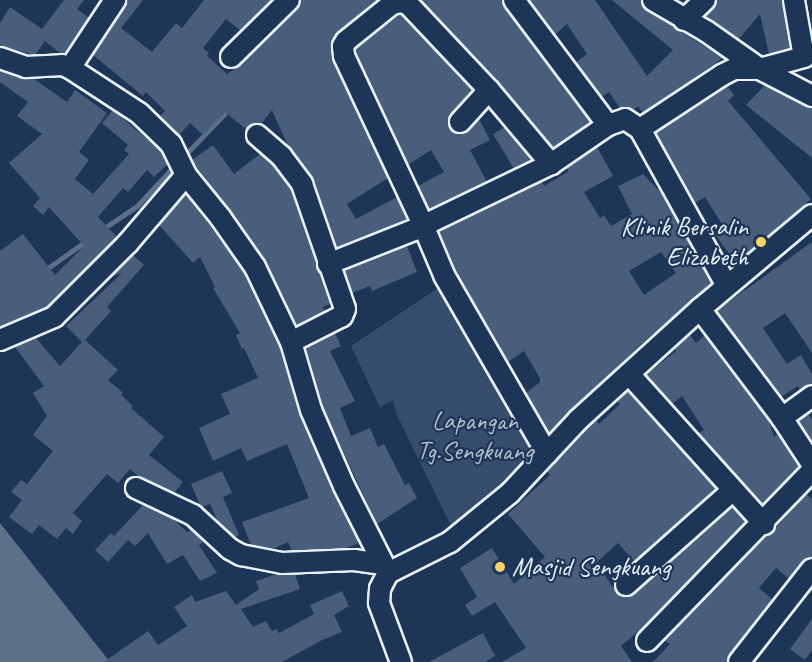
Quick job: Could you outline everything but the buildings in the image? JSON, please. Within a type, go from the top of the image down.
[{"type":"street","points":[[70,68],[115,0]]},
{"type":"street","points":[[231,57],[289,0]]},
{"type":"street","points":[[514,0],[608,125]]},
{"type":"street","points":[[653,0],[706,31],[760,69],[812,96]]},
{"type":"street","points":[[684,20],[705,0]]},
{"type":"street","points":[[640,129],[734,69],[760,69],[808,56],[794,0]]},
{"type":"street","points":[[547,454],[445,277],[344,56],[343,46],[392,4],[402,2],[489,90],[551,164]]},
{"type":"street","points":[[0,58],[26,67],[62,65],[70,68],[139,113],[171,144],[184,171],[255,267],[291,342],[311,410],[386,569],[380,589],[379,603],[401,662]]},
{"type":"street","points":[[460,122],[489,90]]},
{"type":"street","points":[[328,264],[423,225],[551,164],[608,125],[626,119],[640,129],[727,286]]},
{"type":"street","points":[[257,135],[282,157],[302,184],[345,309],[344,314],[291,342]]},
{"type":"street","points":[[0,340],[54,316],[128,243],[184,171]]},
{"type":"street","points":[[136,488],[193,515],[230,549],[241,555],[282,563],[354,560],[386,569],[450,542],[510,493],[579,419],[700,309],[812,215]]},
{"type":"street","points":[[700,309],[782,418],[812,464]]},
{"type":"street","points":[[629,374],[764,524]]},
{"type":"street","points":[[782,418],[812,396]]},
{"type":"street","points":[[647,641],[764,524],[812,471]]},
{"type":"street","points":[[626,585],[733,490]]},
{"type":"street","points":[[739,662],[812,569]]},
{"type":"green space","name":"Lapangan Tg.Sengkuang","points":[[453,278],[549,443],[510,488],[453,530],[396,413],[393,400],[380,407],[351,346]]},
{"type":"shaded area","points":[[0,523],[110,662],[0,662]]},
{"type":"waterway","points":[[183,157],[229,109]]},
{"type":"waterway","points":[[101,230],[137,206],[177,163]]},
{"type":"waterway","points":[[45,270],[86,241]]},
{"type":"place","name":"Klinik Bersalin Elizabeth","points":[[761,242]]},
{"type":"place","name":"Masjid Sengkuang","points":[[500,567]]}]
